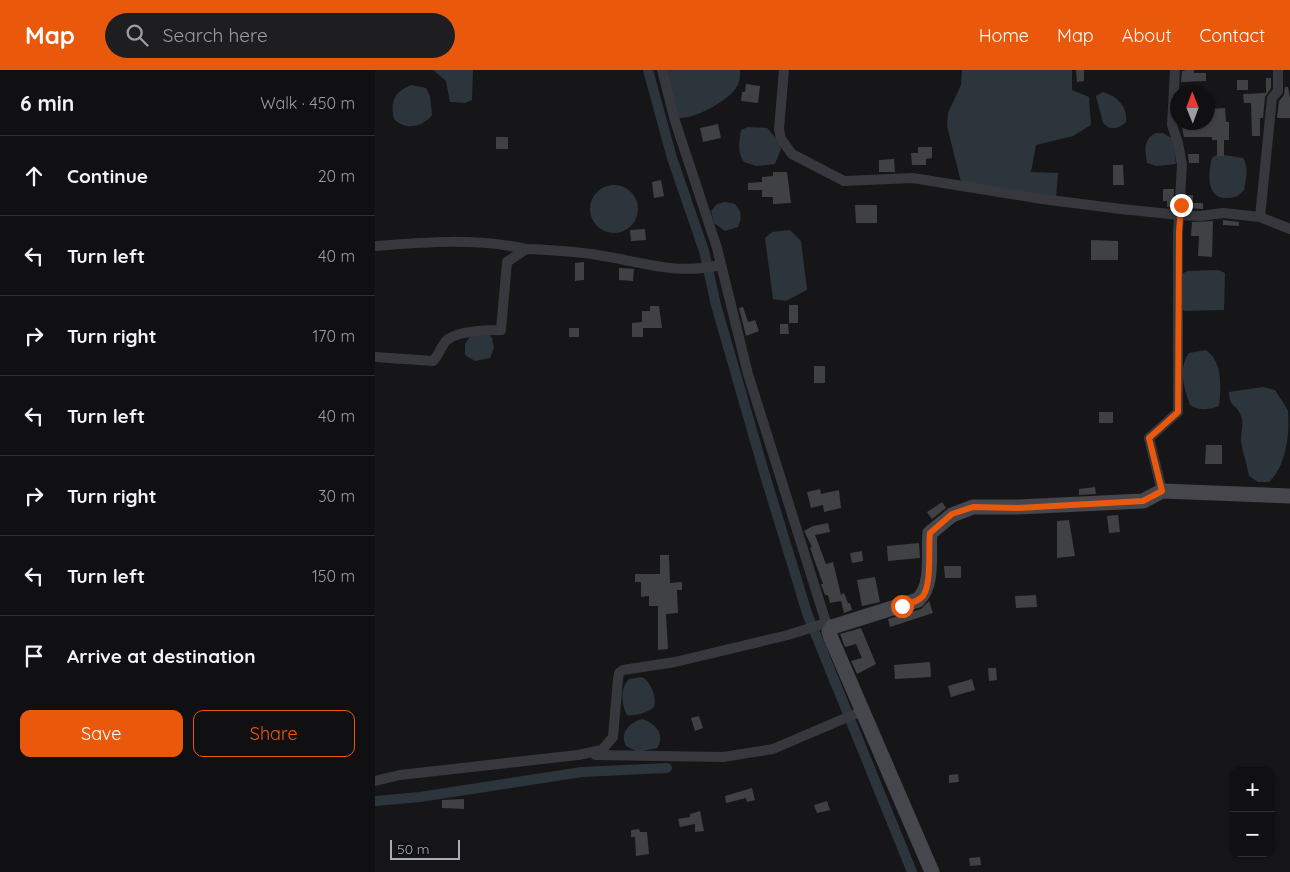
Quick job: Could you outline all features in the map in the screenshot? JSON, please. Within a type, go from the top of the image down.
[{"type":"street","points":[[662,70],[675,121],[721,265],[748,374],[828,627],[862,711],[932,872]]},
{"type":"street","points":[[784,70],[779,129],[781,139],[793,154],[844,181],[913,178],[1041,199],[1180,215],[1200,216],[1223,213],[1260,217],[1290,229]]},
{"type":"street","points":[[1162,491],[1149,438],[1178,412],[1181,165],[1178,143],[1172,125],[1175,70]]},
{"type":"street","points":[[1260,217],[1272,98],[1277,91],[1279,70]]},
{"type":"street","points":[[375,246],[452,243],[505,244],[526,249],[604,256],[675,270],[696,270],[721,265]]},
{"type":"street","points":[[375,357],[433,361],[446,340],[468,333],[501,330],[507,262],[526,249]]},
{"type":"street","points":[[581,755],[602,750],[613,737],[618,679],[619,673],[623,670],[675,662],[828,627],[918,600],[924,595],[927,586],[930,533],[952,514],[973,507],[1018,508],[1143,501],[1162,491],[1290,496]]},
{"type":"street","points":[[375,782],[424,772],[581,755],[723,756],[773,749],[862,711]]},
{"type":"shaded area","points":[[433,70],[473,70],[472,100],[465,103],[450,102],[446,81]]},
{"type":"shaded area","points":[[666,70],[740,70],[740,78],[736,88],[730,95],[713,107],[704,112],[679,118]]},
{"type":"shaded area","points":[[962,70],[1072,70],[1072,90],[1089,97],[1091,125],[1073,136],[1036,145],[1031,172],[1058,173],[1056,197],[961,182],[947,126],[948,113],[961,85]]},
{"type":"shaded area","points":[[411,85],[426,88],[430,96],[432,115],[419,125],[408,126],[398,123],[394,119],[393,103],[397,94]]},
{"type":"shaded area","points":[[1103,92],[1117,99],[1123,107],[1126,122],[1120,126],[1112,128],[1103,123],[1096,96]]},
{"type":"shaded area","points":[[748,127],[767,128],[777,139],[781,149],[775,164],[757,166],[744,162],[739,147],[741,130]]},
{"type":"shaded area","points":[[1156,133],[1163,133],[1173,139],[1176,164],[1157,166],[1147,163],[1147,142]]},
{"type":"shaded area","points":[[1218,154],[1243,158],[1245,162],[1244,190],[1237,196],[1230,198],[1220,197],[1212,190],[1209,178],[1212,158]]},
{"type":"shaded area","points":[[614,185],[623,187],[631,192],[636,200],[638,209],[636,218],[631,226],[623,231],[614,233],[605,231],[597,226],[592,218],[590,209],[592,200],[597,192],[605,187]]},
{"type":"shaded area","points":[[725,202],[735,204],[741,217],[738,227],[725,231],[714,223],[711,211],[717,204]]},
{"type":"shaded area","points":[[790,230],[801,241],[807,290],[786,301],[773,299],[765,238],[772,232]]},
{"type":"shaded area","points":[[1218,270],[1225,273],[1224,310],[1184,311],[1182,309],[1181,274],[1188,271]]},
{"type":"shaded area","points":[[488,334],[492,338],[494,348],[490,358],[475,361],[465,355],[465,344],[471,335]]},
{"type":"shaded area","points":[[1206,350],[1212,355],[1218,368],[1220,392],[1219,406],[1204,409],[1190,405],[1184,386],[1183,372],[1189,353]]},
{"type":"shaded area","points":[[1263,387],[1275,390],[1288,411],[1286,449],[1275,476],[1269,482],[1258,482],[1249,476],[1242,449],[1242,419],[1229,397],[1229,392]]},
{"type":"shaded area","points":[[642,677],[653,690],[654,707],[641,714],[627,715],[623,701],[624,687],[629,679]]},
{"type":"shaded area","points":[[642,719],[655,726],[660,734],[660,738],[657,748],[638,752],[626,746],[624,737],[630,725]]},
{"type":"building","points":[[1076,70],[1084,70],[1084,81],[1077,82]]},
{"type":"building","points":[[1194,70],[1194,73],[1206,73],[1206,81],[1181,82],[1182,71]]},
{"type":"building","points":[[1266,78],[1271,78],[1271,88],[1265,97],[1263,118],[1260,118],[1260,136],[1252,136],[1251,103],[1244,103],[1243,94],[1266,93]]},
{"type":"building","points":[[1237,80],[1248,80],[1248,90],[1237,90]]},
{"type":"building","points":[[746,84],[760,86],[758,103],[741,101],[742,92],[745,92]]},
{"type":"building","points":[[1285,87],[1288,87],[1290,98],[1290,118],[1277,118],[1279,101],[1284,95]]},
{"type":"building","points":[[1225,108],[1226,122],[1229,122],[1229,140],[1224,140],[1224,156],[1217,156],[1217,140],[1212,140],[1212,137],[1184,137],[1183,130],[1215,130],[1215,109]]},
{"type":"building","points":[[718,124],[721,138],[703,142],[700,128]]},
{"type":"building","points":[[496,137],[508,137],[508,149],[496,149]]},
{"type":"building","points":[[918,147],[932,147],[932,158],[926,159],[926,165],[912,165],[911,153],[918,153]]},
{"type":"building","points":[[1188,154],[1199,154],[1199,163],[1189,163]]},
{"type":"building","points":[[894,159],[895,172],[879,172],[879,160]]},
{"type":"building","points":[[1113,165],[1123,165],[1124,185],[1113,185]]},
{"type":"building","points":[[773,172],[787,172],[791,203],[773,204],[773,197],[762,197],[762,190],[748,190],[748,183],[762,182],[762,177],[773,176]]},
{"type":"building","points":[[661,180],[664,196],[654,198],[652,182]]},
{"type":"building","points":[[1163,189],[1174,189],[1173,207],[1167,207],[1167,201],[1163,201]]},
{"type":"building","points":[[1187,195],[1193,195],[1193,203],[1203,203],[1203,209],[1186,208]]},
{"type":"building","points":[[855,205],[877,205],[877,223],[856,223]]},
{"type":"building","points":[[1223,220],[1239,222],[1239,226],[1223,225]]},
{"type":"building","points":[[1213,221],[1212,257],[1198,256],[1199,236],[1191,236],[1192,222]]},
{"type":"building","points":[[645,229],[646,240],[631,241],[630,230]]},
{"type":"building","points":[[1091,240],[1118,241],[1118,260],[1091,260]]},
{"type":"building","points":[[584,262],[584,280],[575,281],[575,263]]},
{"type":"building","points":[[619,268],[634,269],[633,281],[619,280]]},
{"type":"building","points":[[789,305],[798,305],[798,323],[789,323]]},
{"type":"building","points":[[650,306],[659,306],[662,328],[643,328],[643,337],[632,337],[632,323],[642,322],[642,311],[650,311]]},
{"type":"building","points":[[743,307],[748,322],[755,320],[759,331],[746,336],[739,308]]},
{"type":"building","points":[[780,324],[788,324],[789,334],[780,334]]},
{"type":"building","points":[[569,328],[579,328],[579,337],[569,337]]},
{"type":"building","points":[[814,366],[825,366],[825,383],[814,383]]},
{"type":"building","points":[[1099,412],[1113,412],[1113,423],[1099,423]]},
{"type":"building","points":[[1206,445],[1222,445],[1222,464],[1205,464]]},
{"type":"building","points":[[1095,487],[1096,494],[1079,495],[1079,489]]},
{"type":"building","points":[[820,489],[821,494],[839,490],[841,508],[824,512],[823,505],[811,508],[807,492]]},
{"type":"building","points":[[942,502],[946,508],[932,519],[927,512]]},
{"type":"building","points":[[1118,515],[1120,532],[1109,533],[1107,516]]},
{"type":"building","points":[[1069,520],[1075,556],[1057,558],[1057,521]]},
{"type":"building","points":[[828,523],[830,532],[815,535],[826,564],[833,562],[841,595],[844,593],[848,603],[850,603],[852,610],[844,613],[841,601],[830,603],[828,595],[825,595],[810,548],[812,547],[804,531],[813,526]]},
{"type":"building","points":[[919,543],[920,558],[888,561],[887,546]]},
{"type":"building","points":[[862,551],[863,561],[852,563],[850,553]]},
{"type":"building","points":[[660,555],[669,555],[670,583],[682,582],[682,590],[677,590],[678,613],[666,614],[668,649],[658,650],[658,606],[649,606],[649,596],[641,597],[641,582],[635,582],[635,574],[660,574]]},
{"type":"building","points":[[944,566],[961,566],[961,578],[945,578]]},
{"type":"building","points":[[875,577],[880,602],[862,606],[857,580]]},
{"type":"building","points":[[1036,595],[1037,607],[1016,608],[1015,596]]},
{"type":"building","points":[[929,601],[933,613],[890,627],[888,619],[921,609]]},
{"type":"building","points":[[861,628],[876,664],[857,674],[851,661],[862,658],[856,644],[845,647],[840,634]]},
{"type":"building","points":[[930,662],[931,677],[895,679],[894,665]]},
{"type":"building","points":[[988,668],[996,668],[997,680],[989,681]]},
{"type":"building","points":[[972,679],[975,690],[951,697],[948,686]]},
{"type":"building","points":[[699,716],[703,728],[695,731],[691,718]]},
{"type":"building","points":[[958,774],[959,782],[949,783],[949,775]]},
{"type":"building","points":[[752,788],[755,800],[747,802],[746,798],[726,803],[725,796]]},
{"type":"building","points":[[464,799],[464,809],[442,808],[442,800]]},
{"type":"building","points":[[827,801],[830,810],[817,813],[814,805]]},
{"type":"building","points":[[700,811],[704,831],[695,832],[695,824],[680,827],[678,819],[690,817],[690,814]]},
{"type":"building","points":[[639,829],[640,832],[647,832],[649,854],[636,856],[635,837],[631,837],[631,830]]},
{"type":"building","points":[[980,857],[981,865],[970,866],[969,858]]},
{"type":"waterway","points":[[648,70],[672,158],[704,251],[716,305],[807,613],[912,872]]},
{"type":"waterway","points":[[375,801],[420,797],[582,772],[667,768]]},
{"type":"route","points":[[902,606],[918,600],[924,595],[927,586],[930,533],[952,514],[973,507],[1018,508],[1143,501],[1162,491],[1149,438],[1178,412],[1179,232],[1181,205]]}]
